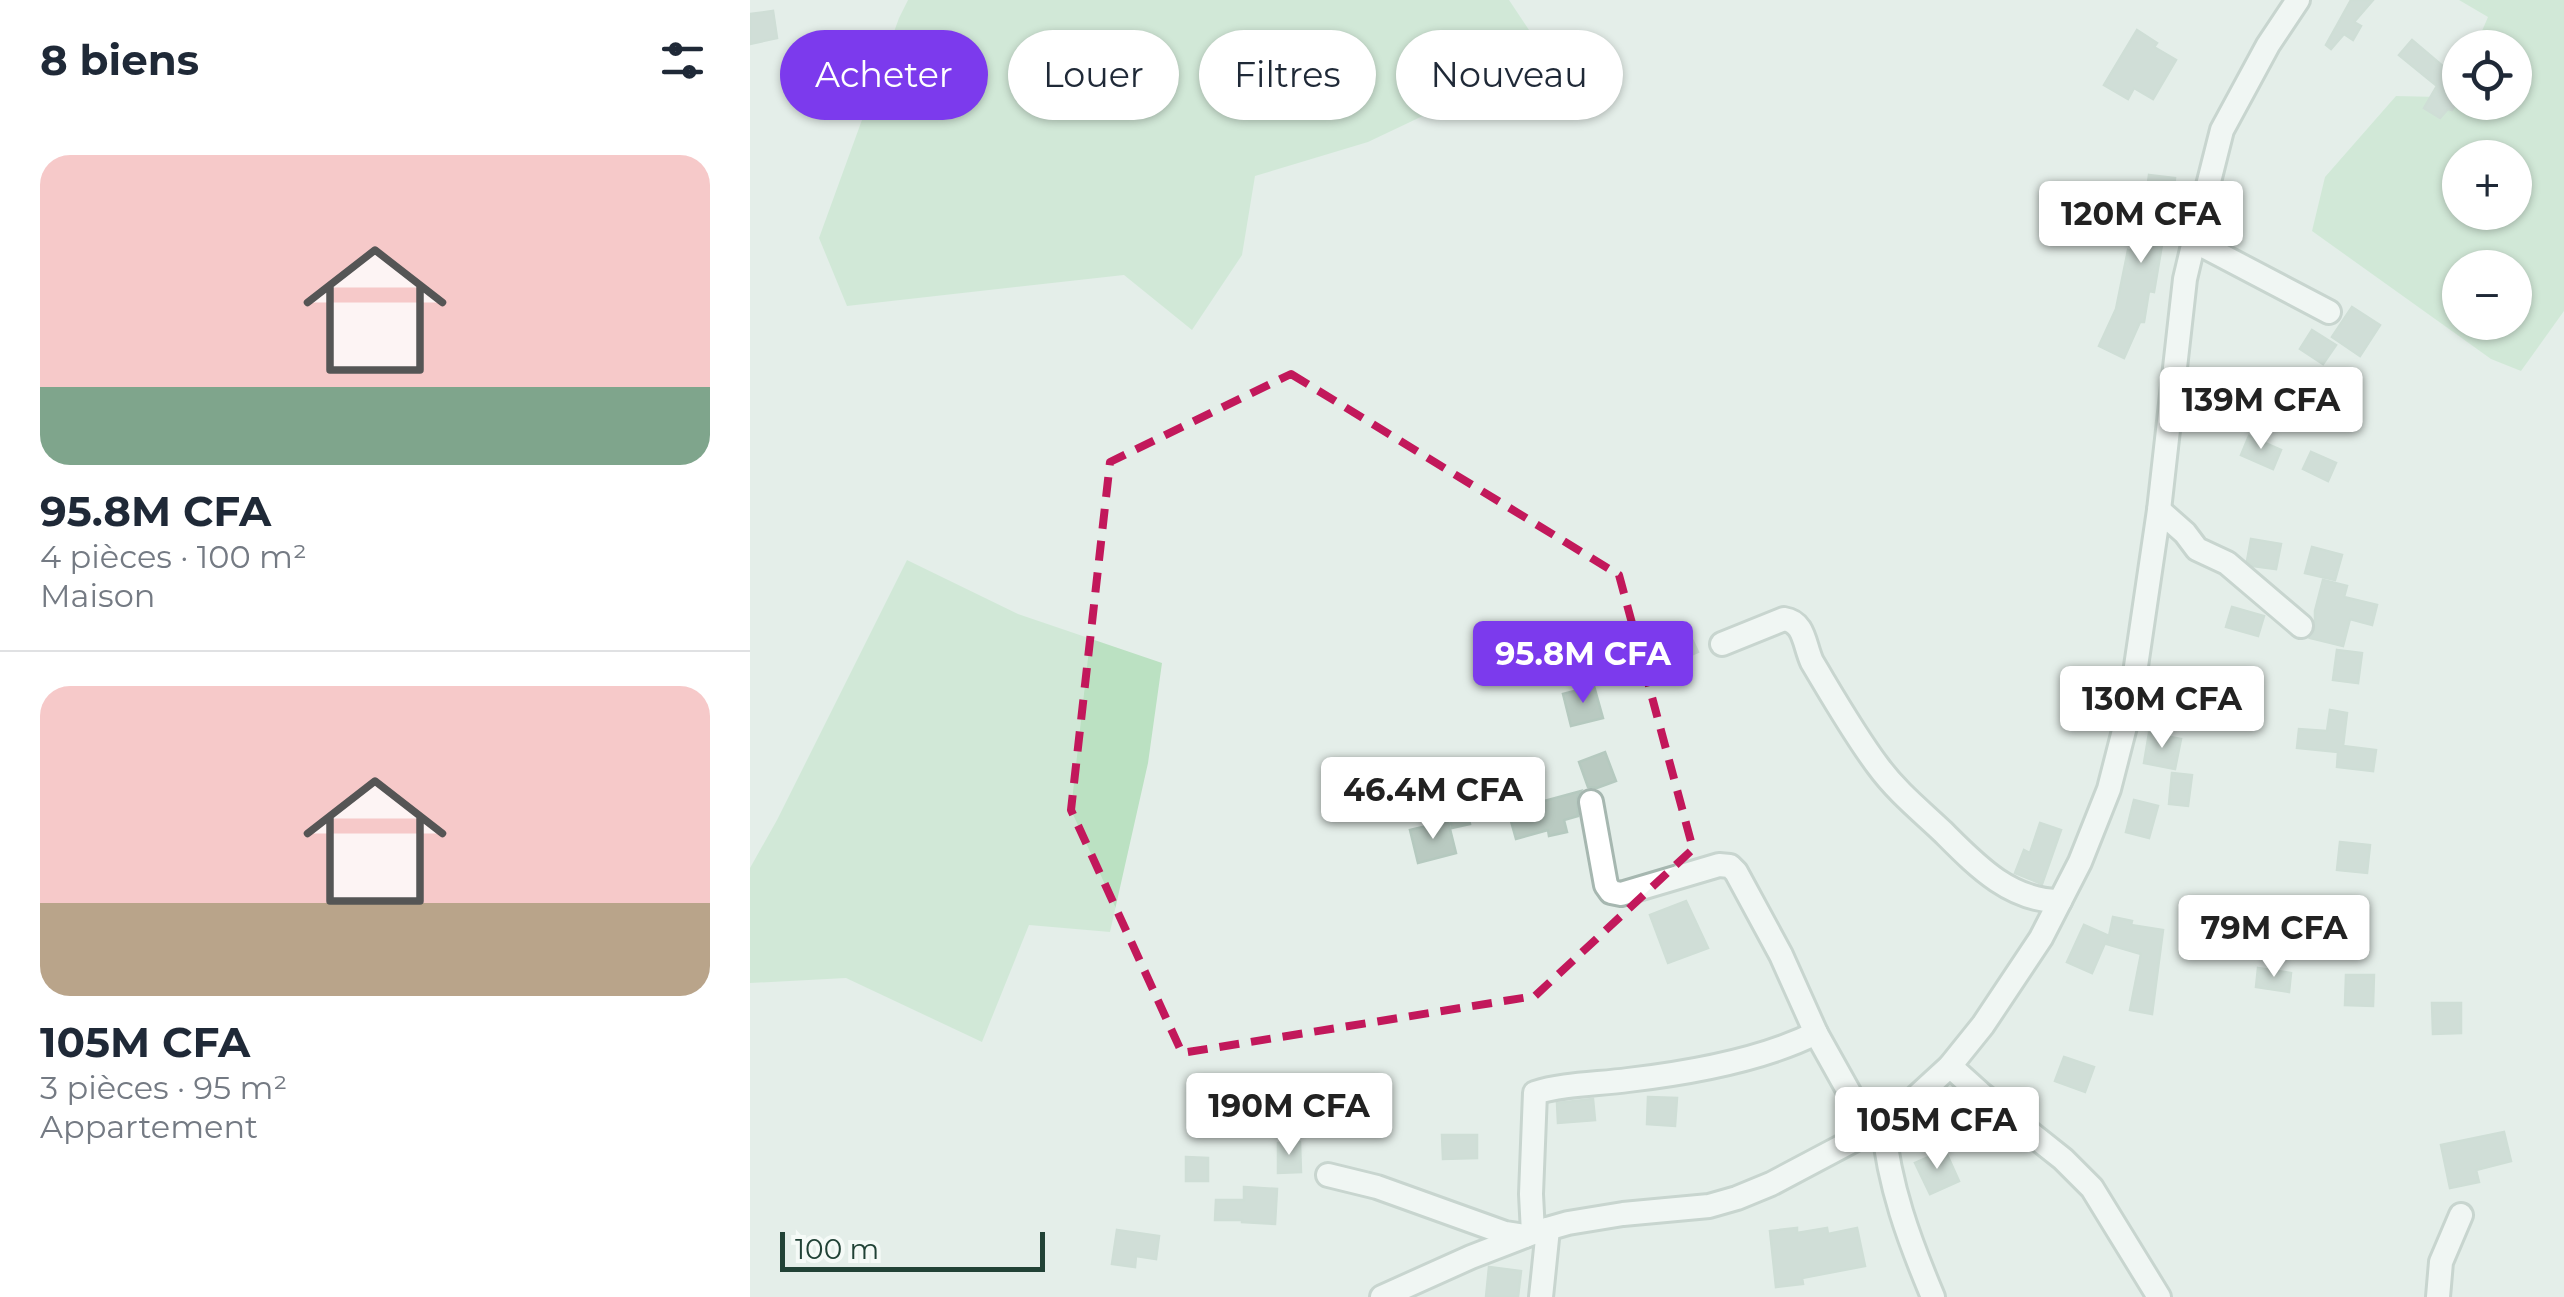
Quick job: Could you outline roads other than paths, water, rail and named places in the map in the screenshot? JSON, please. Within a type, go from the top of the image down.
[{"type":"street","points":[[1382,1297],[1470,1257],[1536,1233],[1623,1214],[1709,1206],[1771,1184],[1878,1127],[1950,1066],[1993,1010],[2041,938],[2080,862],[2109,789],[2130,707],[2159,510],[2183,296],[2194,241],[2222,130],[2268,45],[2298,0]]},
{"type":"street","points":[[2194,241],[2330,312]]},
{"type":"street","points":[[2159,510],[2197,548],[2227,563],[2301,626]]},
{"type":"street","points":[[1722,644],[1784,619],[1794,620],[1801,627],[1804,644],[1822,678],[1878,766],[1904,797],[1994,880],[2038,899],[2060,901]]},
{"type":"street","points":[[1592,802],[1606,885],[1611,892],[1621,894],[1720,865],[1730,866],[1736,872],[1782,955],[1816,1034],[1878,1127],[1897,1198],[1933,1297]]},
{"type":"street","points":[[1542,1297],[1531,1194],[1536,1092],[1674,1073],[1741,1059],[1816,1034]]},
{"type":"street","points":[[1950,1066],[2063,1158],[2092,1188],[2160,1297]]},
{"type":"street","points":[[1328,1175],[1504,1233],[1536,1233]]},
{"type":"street","points":[[2438,1297],[2441,1262],[2462,1215]]}]
